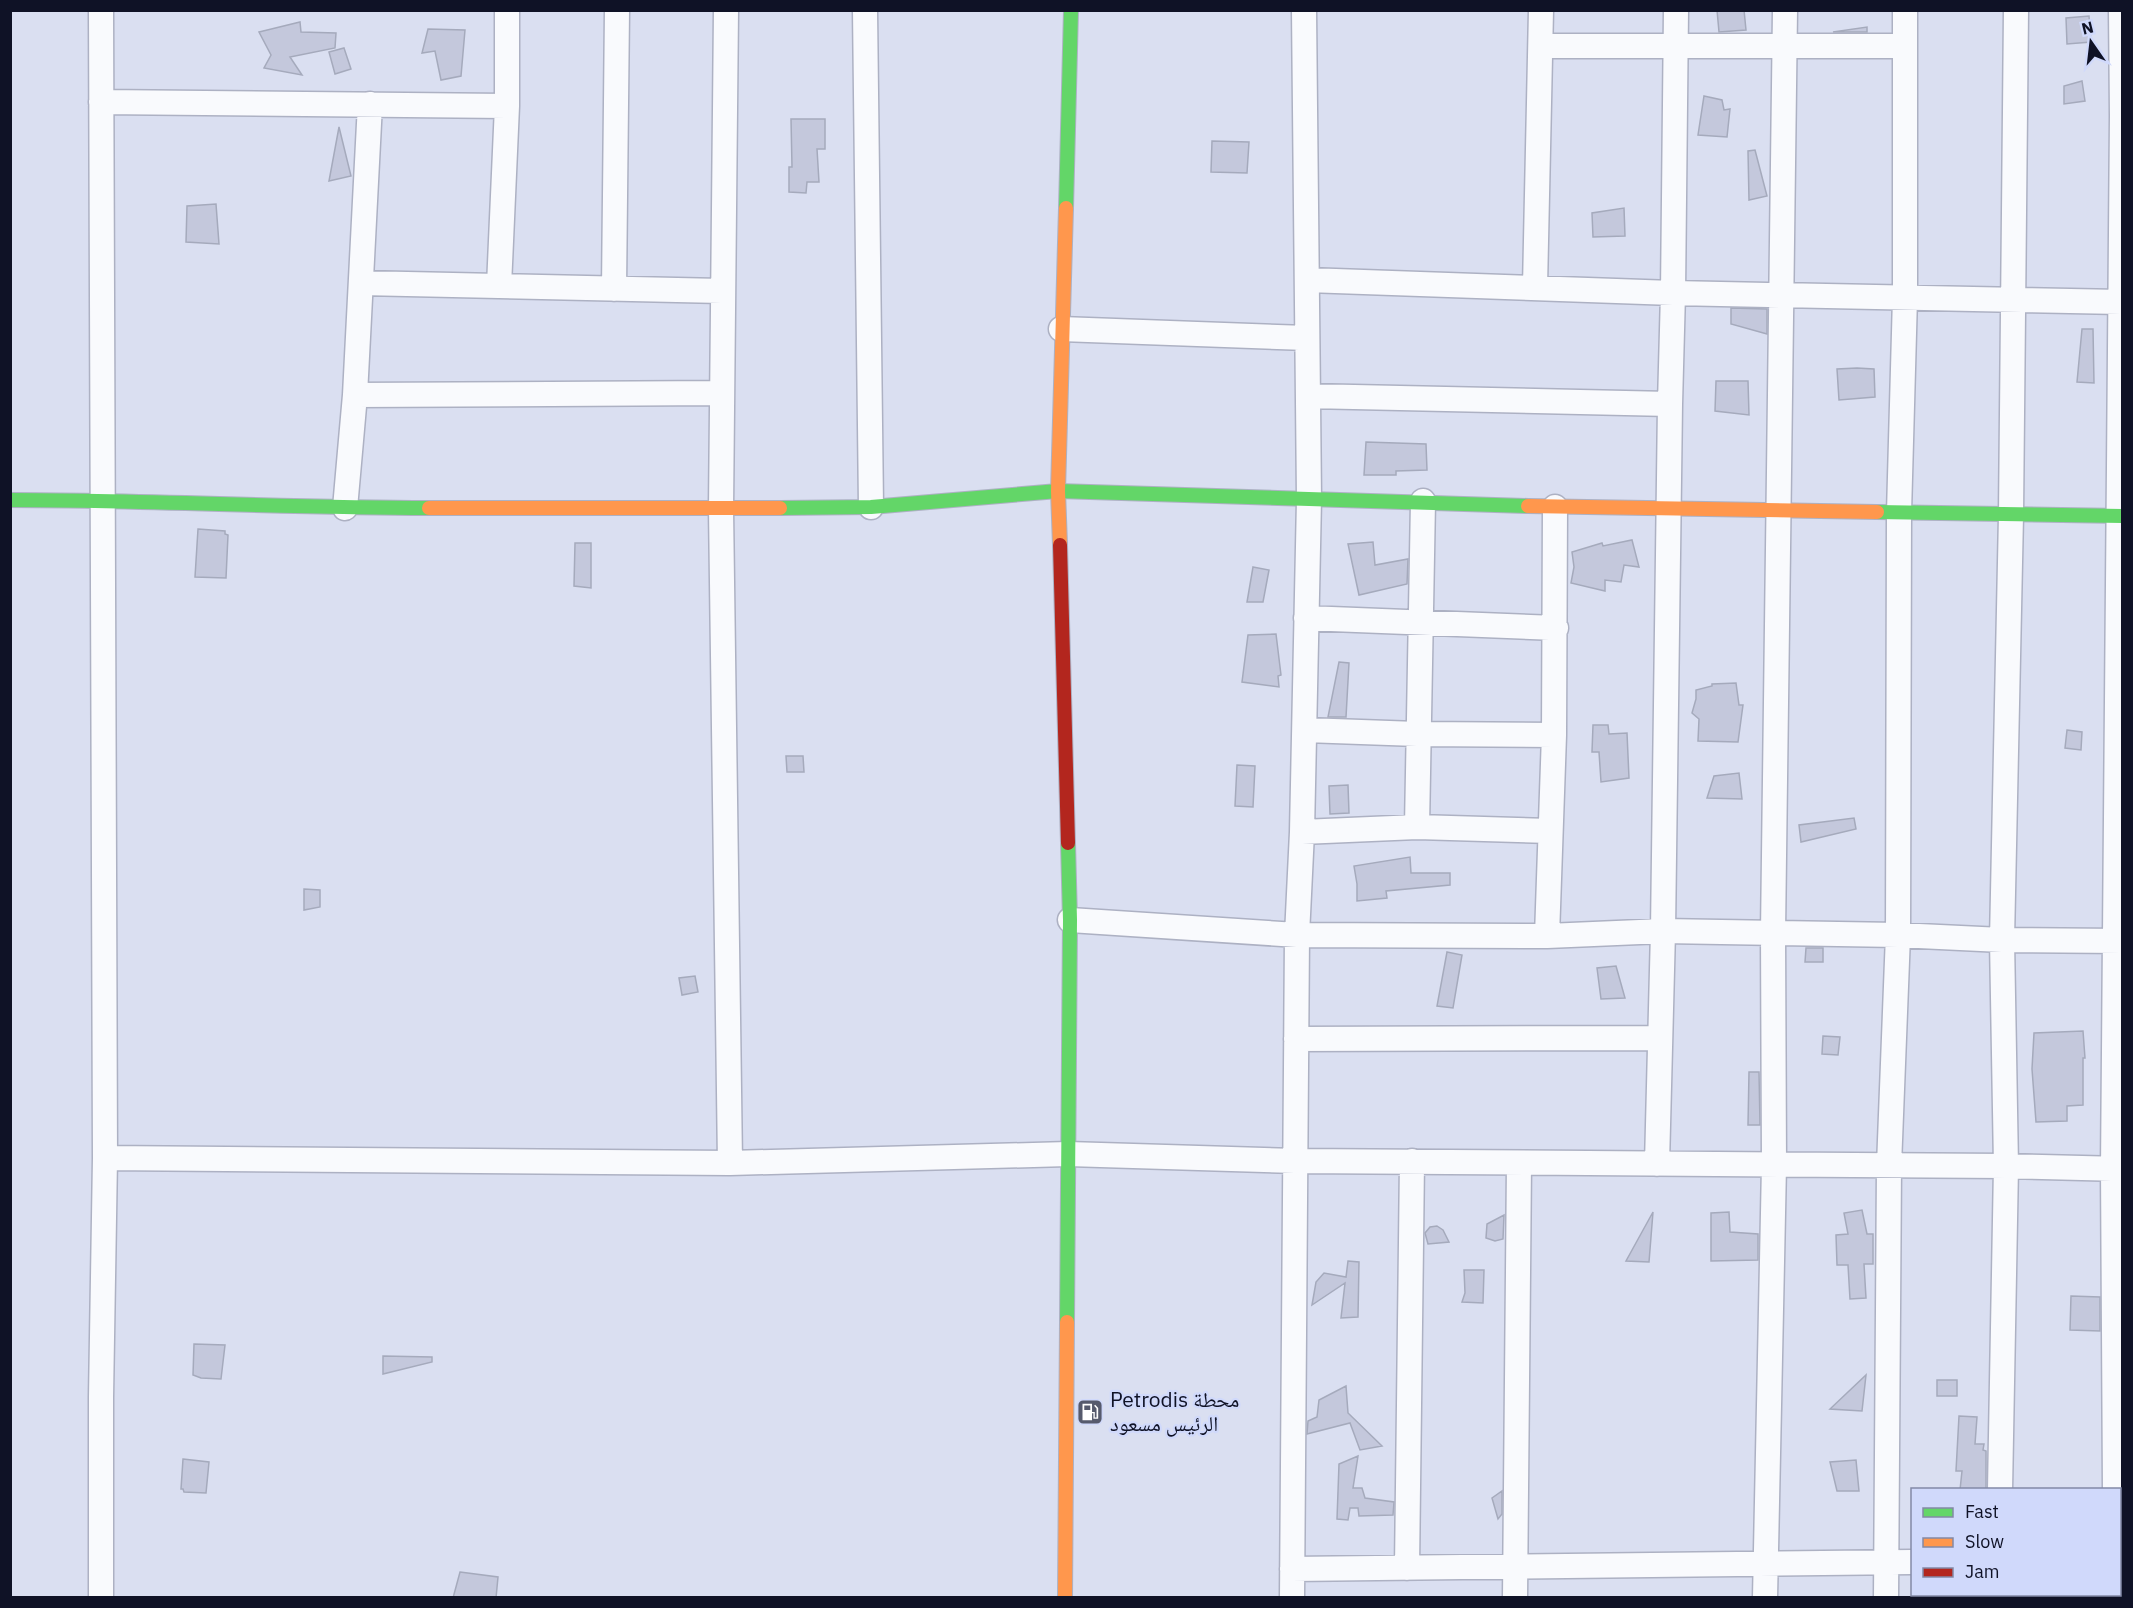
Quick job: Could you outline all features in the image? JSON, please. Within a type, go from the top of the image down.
[{"type":"street","points":[[101,10],[105,1158],[100,1397],[101,1598]]},
{"type":"street","points":[[499,286],[507,106],[507,10]]},
{"type":"street","points":[[614,289],[617,10]]},
{"type":"street","points":[[726,10],[720,393],[730,1163]]},
{"type":"street","points":[[865,10],[871,507]]},
{"type":"street","points":[[1065,1598],[1070,920],[1058,491],[1071,10]]},
{"type":"street","points":[[1292,1598],[1297,935],[1305,730],[1309,499],[1304,10]]},
{"type":"street","points":[[1536,287],[1542,10]]},
{"type":"street","points":[[1658,1164],[1668,508],[1674,293],[1676,10]]},
{"type":"street","points":[[1765,1598],[1774,1165],[1773,933],[1785,10]]},
{"type":"street","points":[[1886,1598],[1889,1166],[1898,935],[1899,513],[1905,297],[1905,10]]},
{"type":"street","points":[[2000,1488],[2006,1166],[2002,940],[2011,515],[2016,10]]},
{"type":"street","points":[[2115,1488],[2119,1419],[2121,10]]},
{"type":"street","points":[[1541,46],[1905,46]]},
{"type":"street","points":[[101,102],[507,106]]},
{"type":"street","points":[[345,508],[356,395],[370,104]]},
{"type":"street","points":[[1307,280],[1780,296],[2121,302]]},
{"type":"street","points":[[361,283],[722,291]]},
{"type":"street","points":[[1061,330],[1307,338]]},
{"type":"street","points":[[356,395],[720,393]]},
{"type":"street","points":[[1308,396],[1670,404]]},
{"type":"street","points":[[10,500],[102,500],[345,508],[721,509],[871,507],[1058,491],[1555,507],[2121,516]]},
{"type":"street","points":[[1417,827],[1423,501]]},
{"type":"street","points":[[1546,936],[1554,735],[1555,507]]},
{"type":"street","points":[[1306,618],[1556,628]]},
{"type":"street","points":[[1305,730],[1554,735]]},
{"type":"street","points":[[1302,832],[1417,827],[1550,831]]},
{"type":"street","points":[[1070,920],[1297,935],[1546,936],[1663,931],[2119,941]]},
{"type":"street","points":[[1296,1039],[1659,1038]]},
{"type":"street","points":[[105,1158],[730,1163],[1068,1154],[1295,1161],[2006,1166],[2118,1169]]},
{"type":"street","points":[[1407,1568],[1412,1161]]},
{"type":"street","points":[[1515,1598],[1519,1163]]},
{"type":"street","points":[[1292,1569],[1911,1562]]},
{"type":"building","points":[[1717,10],[1744,10],[1746,30],[1719,32]]},
{"type":"building","points":[[2089,16],[2091,42],[2067,44],[2066,18]]},
{"type":"building","points":[[300,22],[301,32],[336,33],[335,48],[290,57],[302,75],[264,68],[271,55],[259,32]]},
{"type":"building","points":[[1867,27],[1867,32],[1833,32]]},
{"type":"building","points":[[428,29],[465,30],[461,76],[441,80],[435,51],[422,53]]},
{"type":"building","points":[[344,48],[351,69],[335,74],[329,52]]},
{"type":"building","points":[[2082,81],[2085,101],[2064,104],[2064,86]]},
{"type":"building","points":[[1704,96],[1722,100],[1724,110],[1730,109],[1727,137],[1698,135]]},
{"type":"building","points":[[791,119],[825,119],[825,149],[817,149],[819,182],[807,182],[806,193],[789,192],[789,167],[792,167]]},
{"type":"building","points":[[339,127],[351,176],[329,181]]},
{"type":"building","points":[[1212,141],[1249,142],[1247,173],[1211,172]]},
{"type":"building","points":[[1755,150],[1767,196],[1749,200],[1748,151]]},
{"type":"building","points":[[216,204],[219,244],[186,242],[187,206]]},
{"type":"building","points":[[1624,208],[1625,236],[1593,237],[1592,213]]},
{"type":"building","points":[[1731,308],[1767,309],[1767,334],[1731,324]]},
{"type":"building","points":[[2082,329],[2093,329],[2094,383],[2077,382]]},
{"type":"building","points":[[1837,369],[1874,369],[1875,397],[1839,400]]},
{"type":"building","points":[[1716,381],[1748,381],[1749,415],[1715,411]]},
{"type":"building","points":[[1366,442],[1426,444],[1427,470],[1396,471],[1396,475],[1364,475]]},
{"type":"building","points":[[198,529],[225,531],[228,535],[226,578],[195,577]]},
{"type":"building","points":[[1632,540],[1639,567],[1624,565],[1621,582],[1605,580],[1605,591],[1571,583],[1574,567],[1572,552],[1602,543],[1603,546]]},
{"type":"building","points":[[1373,542],[1375,565],[1408,559],[1407,584],[1359,595],[1348,544]]},
{"type":"building","points":[[575,543],[591,543],[591,588],[574,586]]},
{"type":"building","points":[[1253,567],[1269,570],[1263,602],[1247,602]]},
{"type":"building","points":[[1276,634],[1281,675],[1278,676],[1279,687],[1242,682],[1248,635]]},
{"type":"building","points":[[1339,662],[1349,663],[1346,717],[1328,717]]},
{"type":"building","points":[[1736,683],[1739,705],[1743,705],[1738,742],[1698,741],[1699,719],[1692,713],[1696,690],[1712,686],[1712,684]]},
{"type":"building","points":[[1593,725],[1608,725],[1609,734],[1627,733],[1629,778],[1601,782],[1599,752],[1592,752]]},
{"type":"building","points":[[2067,730],[2082,732],[2081,750],[2065,748]]},
{"type":"building","points":[[786,756],[803,756],[804,772],[787,772]]},
{"type":"building","points":[[1237,765],[1255,766],[1253,807],[1235,806]]},
{"type":"building","points":[[1739,773],[1742,799],[1707,798],[1714,776]]},
{"type":"building","points":[[1348,785],[1349,813],[1330,814],[1329,786]]},
{"type":"building","points":[[1854,818],[1856,829],[1801,842],[1799,825]]},
{"type":"building","points":[[1410,857],[1411,873],[1450,873],[1450,885],[1386,891],[1387,898],[1357,901],[1354,866]]},
{"type":"building","points":[[304,889],[320,890],[320,907],[304,910]]},
{"type":"building","points":[[1806,948],[1823,948],[1823,962],[1805,962]]},
{"type":"building","points":[[1447,952],[1462,955],[1453,1008],[1437,1006]]},
{"type":"building","points":[[1616,966],[1625,998],[1601,999],[1597,968]]},
{"type":"building","points":[[695,976],[698,992],[682,995],[679,978]]},
{"type":"building","points":[[2083,1031],[2085,1058],[2083,1058],[2083,1105],[2067,1106],[2067,1121],[2036,1122],[2032,1069],[2034,1033]]},
{"type":"building","points":[[1823,1036],[1840,1037],[1838,1055],[1822,1054]]},
{"type":"building","points":[[1749,1072],[1759,1072],[1760,1125],[1748,1125]]},
{"type":"building","points":[[1862,1210],[1867,1234],[1873,1234],[1873,1264],[1864,1264],[1866,1298],[1850,1299],[1848,1265],[1837,1265],[1836,1235],[1848,1234],[1844,1213]]},
{"type":"building","points":[[1653,1212],[1649,1262],[1626,1261]]},
{"type":"building","points":[[1729,1212],[1730,1232],[1758,1234],[1758,1260],[1711,1261],[1711,1213]]},
{"type":"building","points":[[1504,1215],[1503,1239],[1495,1241],[1486,1238],[1487,1224]]},
{"type":"building","points":[[1437,1226],[1443,1230],[1449,1242],[1428,1244],[1425,1233],[1430,1227]]},
{"type":"building","points":[[1348,1261],[1359,1262],[1358,1317],[1341,1318],[1345,1283],[1312,1305],[1316,1282],[1324,1273],[1346,1277]]},
{"type":"building","points":[[1464,1270],[1484,1270],[1483,1303],[1462,1302],[1465,1293]]},
{"type":"building","points":[[2071,1296],[2100,1297],[2100,1331],[2070,1330]]},
{"type":"building","points":[[194,1344],[225,1345],[221,1379],[201,1378],[193,1375]]},
{"type":"building","points":[[383,1356],[432,1357],[432,1362],[383,1374]]},
{"type":"building","points":[[1866,1375],[1862,1411],[1830,1409]]},
{"type":"building","points":[[1937,1380],[1957,1380],[1957,1396],[1937,1396]]},
{"type":"building","points":[[1346,1386],[1348,1413],[1382,1446],[1360,1450],[1350,1423],[1307,1434],[1308,1421],[1317,1417],[1319,1400]]},
{"type":"building","points":[[1959,1416],[1977,1417],[1975,1444],[1984,1444],[1983,1450],[1986,1451],[1986,1488],[1960,1488],[1962,1471],[1956,1471]]},
{"type":"building","points":[[1358,1456],[1353,1488],[1362,1488],[1365,1498],[1394,1502],[1393,1515],[1359,1516],[1358,1508],[1350,1508],[1348,1520],[1337,1519],[1339,1464]]},
{"type":"building","points":[[183,1459],[209,1462],[206,1493],[184,1492],[181,1489]]},
{"type":"building","points":[[1856,1460],[1859,1491],[1837,1491],[1830,1462]]},
{"type":"building","points":[[1502,1491],[1502,1514],[1498,1519],[1492,1498]]},
{"type":"building","points":[[460,1572],[498,1577],[496,1598],[453,1598]]},
{"type":"traffic: fast","points":[[1066,208],[1071,10]]},
{"type":"traffic: fast","points":[[780,508],[871,507],[1058,491],[1528,506]]},
{"type":"traffic: fast","points":[[10,500],[429,508]]},
{"type":"traffic: fast","points":[[1877,512],[2122,516]]},
{"type":"traffic: fast","points":[[1067,1322],[1070,920],[1068,843]]},
{"type":"traffic: slow","points":[[1060,545],[1058,491],[1066,208]]},
{"type":"traffic: slow","points":[[1528,506],[1877,512]]},
{"type":"traffic: slow","points":[[429,508],[780,508]]},
{"type":"traffic: slow","points":[[1065,1598],[1067,1322]]},
{"type":"traffic: jam","points":[[1060,545],[1068,843]]},
{"type":"place","name":"Petrodis محطة الرئيس مسعود","points":[[1090,1412]]}]
